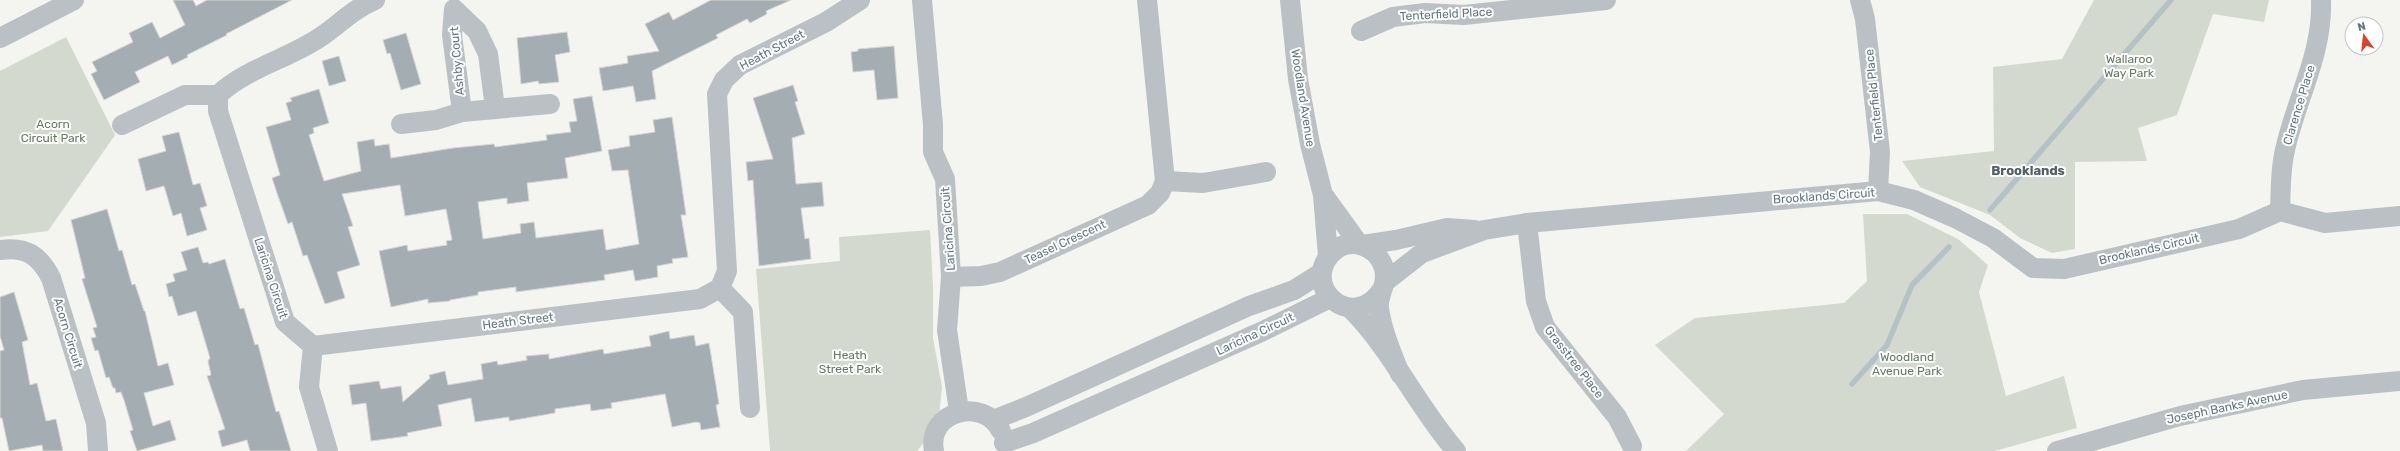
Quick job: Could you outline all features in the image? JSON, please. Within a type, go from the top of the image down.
[{"type":"street","points":[[0,38],[74,0]]},
{"type":"street","points":[[122,125],[185,94],[218,95],[232,82],[322,37],[358,7],[375,0]]},
{"type":"street","name":"Heath Street","points":[[313,346],[700,299],[720,288],[727,271],[716,94],[724,80],[740,65],[826,22],[860,0]]},
{"type":"street","name":"Laricina Circuit","points":[[922,0],[933,125],[933,152],[945,179],[951,277],[947,330],[959,411]]},
{"type":"street","points":[[1147,0],[1165,181],[1203,183],[1266,172]]},
{"type":"street","name":"Woodland Avenue","points":[[1290,0],[1298,79],[1310,144],[1323,195],[1325,264],[1323,288],[1330,298],[1339,305],[1350,308],[1372,331],[1436,428],[1456,451]]},
{"type":"street","name":"Tenterfield Place","points":[[1361,31],[1393,17],[1426,13],[1464,15],[1606,0]]},
{"type":"street","name":"Tenterfield Place","points":[[1860,0],[1866,19],[1880,152],[1878,191]]},
{"type":"street","name":"Clarence Place","points":[[2280,211],[2285,151],[2322,22],[2321,0]]},
{"type":"street","name":"Ashby Court","points":[[452,4],[477,31],[488,54],[495,108]]},
{"type":"street","name":"Ashby Court","points":[[452,4],[452,35],[462,112]]},
{"type":"street","name":"Laricina Circuit","points":[[218,95],[218,111],[285,322],[313,346]]},
{"type":"street","name":"Ashby Court","points":[[402,124],[436,120],[462,112],[495,108],[515,109],[550,104]]},
{"type":"street","name":"Teasel Crescent","points":[[951,277],[981,276],[1000,272],[1148,205],[1160,193],[1165,181]]},
{"type":"street","name":"Brooklands Circuit","points":[[1384,285],[1422,253],[1484,230],[1527,223],[1878,191],[1914,200],[1955,218],[1993,238],[2032,268],[2064,269],[2239,229],[2280,211]]},
{"type":"street","name":"Woodland Avenue","points":[[1323,195],[1361,245],[1373,250],[1382,261],[1385,271],[1384,285],[1378,306],[1384,332],[1400,374]]},
{"type":"street","points":[[2280,211],[2325,223],[2400,216]]},
{"type":"street","name":"Grasstree Place","points":[[1527,223],[1536,301],[1545,327],[1617,417],[1632,446]]},
{"type":"street","name":"Brooklands Circuit","points":[[1361,245],[1396,240],[1447,228],[1484,230]]},
{"type":"street","points":[[1325,264],[1342,246],[1361,245]]},
{"type":"street","name":"Acorn Circuit","points":[[0,250],[11,248],[31,253],[44,264],[51,278],[96,423],[98,451]]},
{"type":"street","name":"Laricina Circuit","points":[[993,420],[1249,306],[1294,290],[1325,264]]},
{"type":"street","points":[[1350,308],[1367,305],[1377,297],[1384,285]]},
{"type":"street","points":[[720,288],[743,312],[750,408]]},
{"type":"street","name":"Laricina Circuit","points":[[1003,447],[1261,332],[1330,298]]},
{"type":"street","points":[[313,346],[309,387],[328,451]]},
{"type":"street","name":"Joseph Banks Avenue","points":[[2056,451],[2180,416],[2288,393],[2400,381]]},
{"type":"street","points":[[934,451],[935,433],[938,427],[947,417],[959,411],[978,411],[993,420],[1000,430],[1003,447]]},
{"type":"green space","name":"Wallaroo Way Park","points":[[2094,0],[2269,0],[2264,22],[2213,14],[2177,115],[2138,128],[2147,161],[2075,162],[2075,249],[2052,253],[2020,238],[1990,215],[1920,187],[1902,161],[1994,151],[1993,67],[2062,59]]},
{"type":"green space","name":"Acorn Circuit Park","points":[[66,37],[115,135],[48,231],[0,237],[0,71]]},
{"type":"green space","name":"Woodland Avenue Park","points":[[1863,214],[1907,214],[1958,239],[1988,265],[1979,292],[2006,396],[2064,376],[2077,428],[1995,451],[1686,451],[1724,414],[1655,345],[1695,318],[1844,303],[1867,281]]},
{"type":"green space","name":"Heath Street Park","points":[[930,230],[933,287],[933,338],[942,387],[938,425],[917,451],[770,451],[756,269],[840,261],[839,237]]},
{"type":"building","points":[[173,0],[193,0],[196,6],[207,0],[292,0],[187,55],[188,57],[172,65],[168,56],[135,72],[140,82],[104,100],[91,74],[97,71],[92,62],[133,42],[129,33],[152,22],[160,38],[185,25]]},
{"type":"building","points":[[711,0],[791,0],[766,11],[767,14],[750,23],[747,19],[716,35],[718,38],[652,71],[656,99],[636,102],[633,86],[603,91],[599,68],[628,63],[627,56],[659,51],[645,24],[669,12],[673,20]]},
{"type":"building","points":[[567,32],[570,52],[555,55],[559,82],[539,84],[538,81],[521,84],[517,38]]},
{"type":"building","points":[[406,33],[421,84],[401,90],[390,53],[387,54],[383,40]]},
{"type":"building","points":[[894,46],[898,98],[877,100],[874,70],[853,72],[851,52],[858,51],[858,49]]},
{"type":"building","points":[[339,56],[346,81],[329,86],[322,61]]},
{"type":"building","points":[[793,85],[798,101],[795,102],[805,134],[792,138],[796,184],[822,182],[824,206],[801,208],[805,239],[809,238],[811,259],[759,266],[753,180],[748,181],[746,162],[773,159],[753,98]]},
{"type":"building","points":[[319,89],[329,123],[313,128],[314,133],[309,135],[324,181],[361,171],[357,142],[374,139],[375,146],[389,144],[391,158],[453,148],[494,144],[495,147],[547,140],[546,135],[571,132],[569,122],[577,121],[573,99],[592,96],[602,151],[565,158],[568,178],[527,183],[529,201],[507,204],[507,198],[478,202],[483,239],[521,233],[520,224],[534,222],[536,238],[603,229],[606,250],[639,244],[628,170],[612,171],[608,150],[630,146],[629,136],[655,132],[653,120],[672,117],[686,215],[681,215],[688,257],[672,259],[673,263],[657,266],[658,277],[635,281],[633,270],[604,275],[605,280],[516,292],[516,287],[478,292],[478,295],[450,301],[428,303],[428,299],[391,307],[379,251],[407,245],[408,251],[447,245],[446,241],[452,240],[446,209],[405,216],[400,185],[342,194],[353,226],[348,227],[360,265],[337,272],[345,298],[325,304],[307,255],[303,256],[292,222],[288,224],[272,178],[280,175],[266,127],[291,120],[286,103],[292,101],[290,98]]},
{"type":"building","points":[[179,132],[193,185],[200,183],[207,206],[200,208],[207,230],[187,236],[181,213],[173,216],[164,186],[146,191],[138,159],[166,151],[162,136]]},
{"type":"building","points":[[107,209],[119,251],[122,250],[132,285],[135,284],[145,311],[158,366],[168,363],[174,385],[144,393],[153,426],[170,420],[176,440],[137,451],[130,431],[133,430],[121,392],[116,393],[109,377],[106,378],[98,350],[95,351],[91,338],[96,337],[93,328],[97,327],[82,279],[85,278],[71,220]]},
{"type":"building","points":[[198,247],[203,263],[208,262],[209,264],[225,259],[240,309],[244,308],[255,345],[258,344],[276,412],[279,411],[291,451],[250,451],[247,440],[222,447],[218,431],[225,429],[207,376],[211,375],[208,361],[210,358],[196,311],[178,316],[172,296],[169,297],[166,284],[175,281],[173,274],[187,270],[181,252]]},
{"type":"building","points":[[14,292],[28,340],[22,342],[30,385],[37,383],[46,421],[56,419],[63,451],[43,451],[42,445],[9,451],[2,418],[0,418],[0,351],[4,350],[0,336],[0,297]]},
{"type":"building","points":[[669,331],[670,339],[694,335],[696,346],[709,343],[719,404],[716,405],[720,427],[701,430],[700,423],[696,422],[672,427],[665,394],[611,403],[612,408],[591,411],[590,404],[555,409],[555,413],[509,421],[509,417],[475,422],[471,398],[438,405],[442,426],[407,433],[408,436],[371,441],[366,403],[352,405],[349,385],[379,381],[381,389],[401,386],[403,402],[430,378],[429,375],[445,371],[448,385],[483,379],[481,364],[497,361],[498,365],[527,360],[526,356],[549,354],[549,359],[603,349],[604,354],[651,346],[649,336]]},
{"type":"waterway","points":[[1990,210],[2171,0]]},
{"type":"waterway","points":[[1852,384],[1887,345],[1912,285],[1949,247]]},
{"type":"district","name":"Brooklands","points":[[2028,170]]}]
